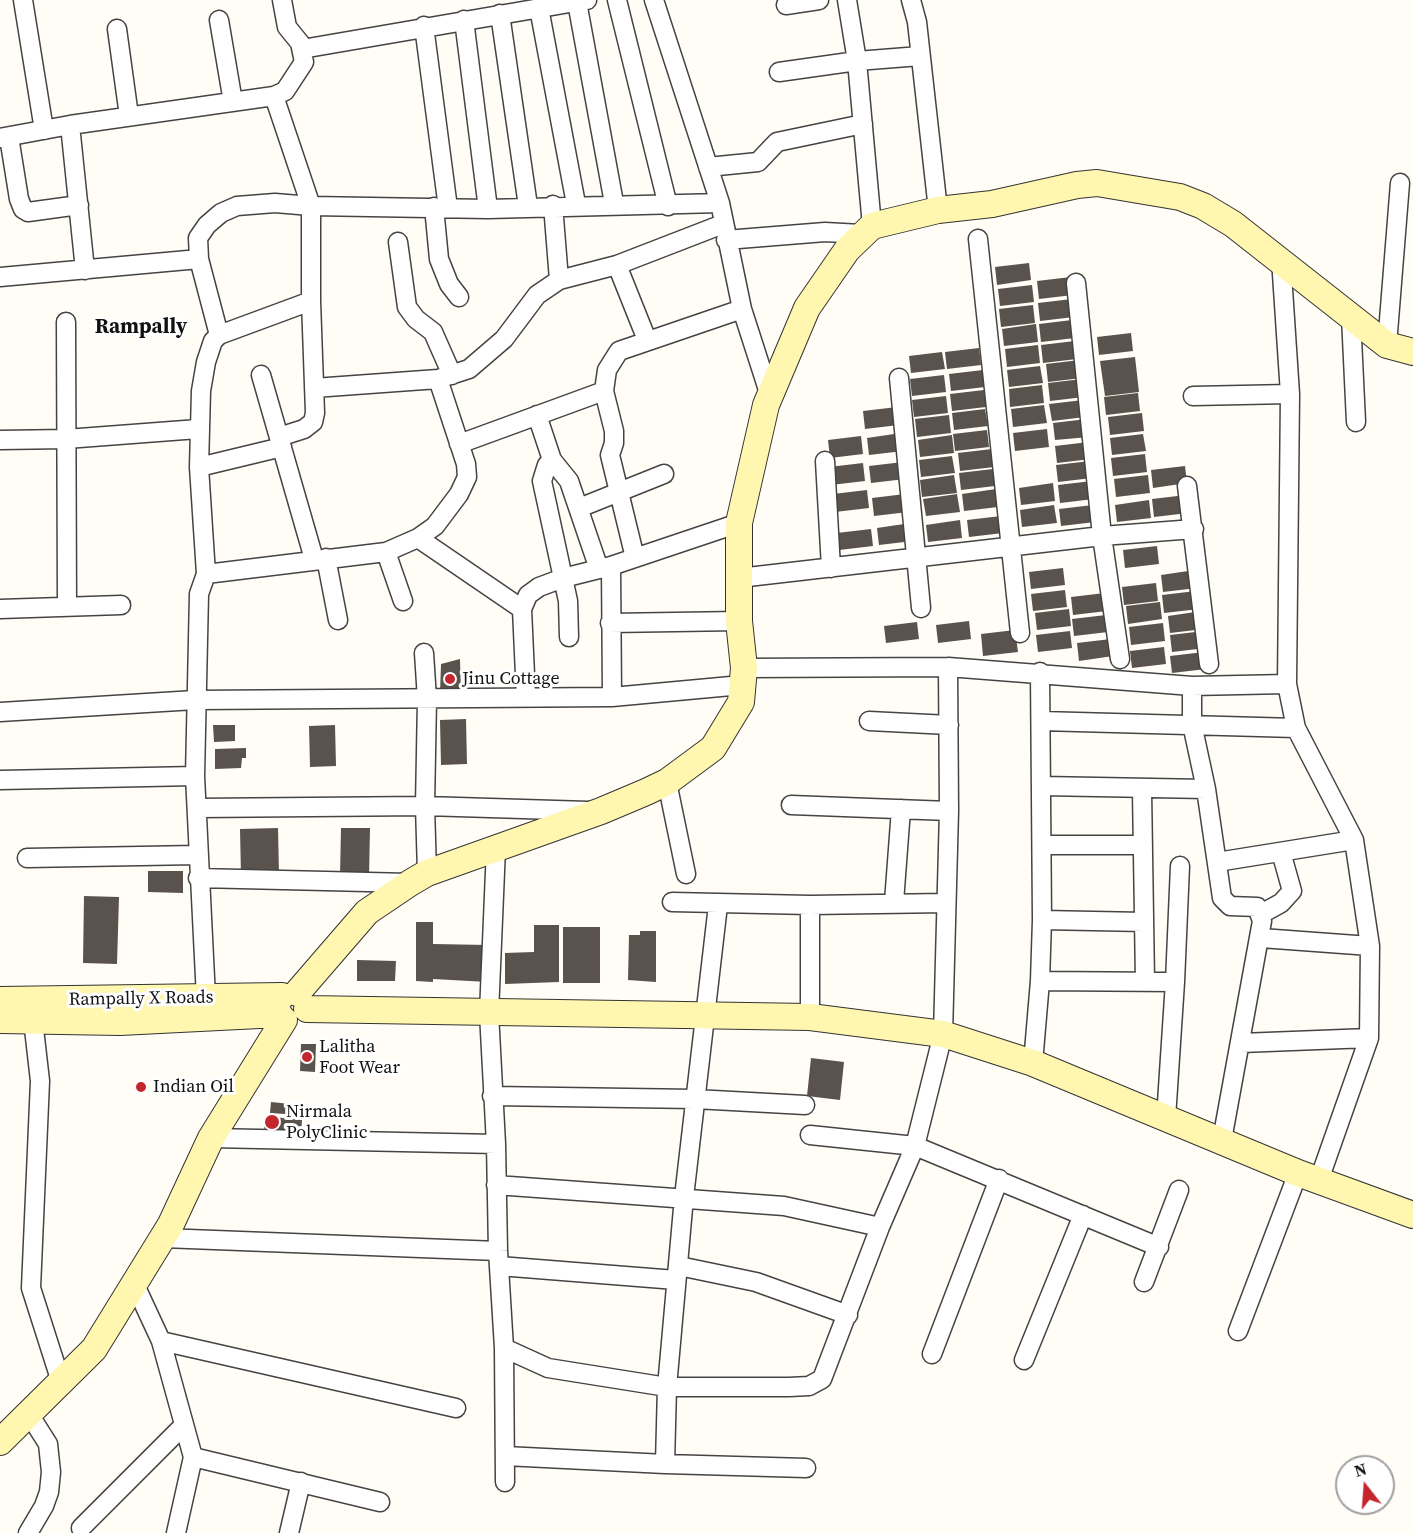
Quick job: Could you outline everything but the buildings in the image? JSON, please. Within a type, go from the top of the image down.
[{"type":"main road","points":[[0,1442],[94,1349],[163,1238],[211,1138],[290,1006],[367,912],[419,878],[496,848],[601,812],[667,782],[713,748],[741,702],[743,677],[739,621],[739,523],[770,396],[807,309],[824,282],[866,230],[938,210],[992,204],[1077,184],[1097,183],[1180,196],[1203,206],[1281,259],[1387,345],[1413,352]]},
{"type":"main road","name":"Rampally X Roads","points":[[0,1000],[206,998],[290,1006]]},
{"type":"main road","points":[[0,1020],[120,1022],[290,1006],[489,1013],[810,1017],[943,1034],[1032,1063],[1308,1177],[1413,1215]]},
{"type":"street","points":[[23,0],[44,130]]},
{"type":"street","points":[[79,205],[28,212],[23,209],[5,138],[70,125],[274,96],[285,91],[304,62],[302,49],[287,27],[282,0]]},
{"type":"street","points":[[617,0],[668,206]]},
{"type":"street","points":[[654,0],[720,202],[742,309],[770,396]]},
{"type":"street","points":[[786,5],[819,0]]},
{"type":"street","points":[[315,388],[445,377],[470,369],[489,354],[537,295],[559,280],[725,232],[866,230],[863,124],[857,61],[847,0]]},
{"type":"street","points":[[911,0],[938,210]]},
{"type":"street","points":[[302,49],[424,26],[582,1],[614,203]]},
{"type":"street","points":[[539,8],[576,204]]},
{"type":"street","points":[[500,14],[528,207]]},
{"type":"street","points":[[219,20],[233,102]]},
{"type":"street","points":[[464,20],[488,209]]},
{"type":"street","points":[[424,26],[441,207],[439,259],[449,284],[459,297]]},
{"type":"street","points":[[117,29],[129,116]]},
{"type":"street","points":[[779,72],[857,61],[920,57]]},
{"type":"street","points":[[199,467],[280,442],[313,422],[315,388],[311,301],[311,206],[274,96]]},
{"type":"street","points":[[708,167],[758,162],[777,142],[863,124]]},
{"type":"street","points":[[70,125],[85,270]]},
{"type":"street","points":[[1387,345],[1400,183]]},
{"type":"street","points":[[219,335],[199,259],[198,238],[207,225],[221,213],[237,206],[261,203],[488,209],[614,203],[668,206],[720,202]]},
{"type":"street","points":[[553,205],[559,280]]},
{"type":"street","points":[[978,239],[1020,633]]},
{"type":"street","points":[[206,573],[386,552],[418,538],[435,526],[459,494],[467,477],[445,377],[433,332],[416,319],[407,307],[398,242]]},
{"type":"street","points":[[0,278],[199,259]]},
{"type":"street","points":[[1238,1331],[1369,1038],[1370,945],[1354,840],[1296,728],[1287,684],[1290,394],[1281,259]]},
{"type":"street","points":[[617,265],[647,340]]},
{"type":"street","points":[[1076,283],[1102,536],[1120,659]]},
{"type":"street","points":[[206,998],[197,855],[195,700],[199,594],[206,573],[198,429],[206,362],[213,341],[219,335],[311,301]]},
{"type":"street","points":[[634,558],[610,455],[614,443],[614,431],[604,391],[607,370],[618,351],[742,309]]},
{"type":"street","points":[[1351,317],[1356,422]]},
{"type":"street","points":[[66,322],[66,606]]},
{"type":"street","points":[[261,375],[280,442],[338,620]]},
{"type":"street","points":[[899,378],[921,608]]},
{"type":"street","points":[[459,444],[604,391]]},
{"type":"street","points":[[1193,396],[1290,394]]},
{"type":"street","points":[[537,415],[552,460],[569,481],[605,567],[610,623],[612,697]]},
{"type":"street","points":[[0,440],[66,439],[198,429]]},
{"type":"street","points":[[552,460],[547,465],[542,481],[568,601],[569,637]]},
{"type":"street","points":[[825,461],[831,568]]},
{"type":"street","points":[[579,508],[664,474]]},
{"type":"street","points":[[1187,486],[1209,664]]},
{"type":"street","points":[[526,697],[522,609],[528,595],[539,587],[563,578],[634,558],[739,523]]},
{"type":"street","points":[[739,578],[916,560],[1102,536],[1194,529]]},
{"type":"street","points":[[418,538],[522,609]]},
{"type":"street","points":[[386,552],[403,602]]},
{"type":"street","points":[[0,609],[121,605]]},
{"type":"street","points":[[610,623],[739,621]]},
{"type":"street","points":[[198,878],[419,878],[425,806],[428,699],[424,653]]},
{"type":"street","points":[[0,712],[195,700],[612,697],[743,677],[948,667],[1040,672],[1100,680],[1192,687],[1287,684]]},
{"type":"street","points":[[504,1347],[548,1368],[667,1387],[809,1386],[822,1379],[848,1316],[880,1227],[915,1146],[943,1034],[949,811],[948,667]]},
{"type":"street","points":[[1032,1063],[1040,981],[1042,920],[1040,672]]},
{"type":"street","points":[[1192,687],[1192,724],[1206,789],[1219,886],[1225,902],[1230,906],[1253,906],[1259,909],[1261,914],[1261,938],[1222,1140]]},
{"type":"street","points":[[869,721],[949,725]]},
{"type":"street","points":[[1041,721],[1296,728]]},
{"type":"street","points":[[0,780],[195,776]]},
{"type":"street","points":[[667,782],[686,874]]},
{"type":"street","points":[[1042,786],[1142,790],[1206,789]]},
{"type":"street","points":[[1142,790],[1145,982]]},
{"type":"street","points":[[197,808],[425,806],[601,812]]},
{"type":"street","points":[[791,806],[949,811]]},
{"type":"street","points":[[894,902],[901,809]]},
{"type":"street","points":[[1217,862],[1354,840]]},
{"type":"street","points":[[1042,845],[1143,845]]},
{"type":"street","points":[[496,848],[489,1013],[496,1144],[498,1258],[504,1347],[505,1482]]},
{"type":"street","points":[[1261,914],[1281,903],[1292,891],[1281,852]]},
{"type":"street","points":[[27,858],[197,855]]},
{"type":"street","points":[[1166,1118],[1180,866]]},
{"type":"street","points":[[672,902],[718,905],[946,903]]},
{"type":"street","points":[[665,1464],[667,1387],[684,1197],[718,905]]},
{"type":"street","points":[[810,905],[810,1017]]},
{"type":"street","points":[[1042,920],[1144,922]]},
{"type":"street","points":[[1261,938],[1370,945]]},
{"type":"street","points":[[1040,981],[1175,982]]},
{"type":"street","points":[[33,1020],[40,1081],[31,1288],[61,1382]]},
{"type":"street","points":[[1241,1043],[1369,1038]]},
{"type":"street","points":[[492,1096],[695,1100],[805,1105]]},
{"type":"street","points":[[810,1135],[915,1146],[1158,1247]]},
{"type":"street","points":[[211,1138],[496,1144]]},
{"type":"street","points":[[932,1354],[999,1179]]},
{"type":"street","points":[[496,1185],[784,1206],[880,1227]]},
{"type":"street","points":[[1144,1282],[1179,1190]]},
{"type":"street","points":[[1024,1360],[1083,1215]]},
{"type":"street","points":[[163,1238],[498,1258],[677,1273],[756,1282],[848,1316]]},
{"type":"street","points":[[135,1285],[161,1341],[193,1457],[176,1533]]},
{"type":"street","points":[[161,1341],[456,1408]]},
{"type":"street","points":[[28,1414],[42,1431],[48,1444],[51,1472],[49,1492],[44,1506],[28,1533]]},
{"type":"street","points":[[81,1528],[184,1425]]},
{"type":"street","points":[[505,1456],[806,1468]]},
{"type":"street","points":[[193,1457],[380,1502]]},
{"type":"street","points":[[289,1533],[302,1482]]},
{"type":"place","name":"Jinu Cottage","points":[[450,679]]},
{"type":"place","name":"Lalitha Foot Wear","points":[[307,1057]]},
{"type":"place","name":"Indian Oil","points":[[141,1087]]},
{"type":"place","name":"Nirmala PolyClinic","points":[[272,1122]]},
{"type":"district","name":"Rampally","points":[[141,328]]}]
